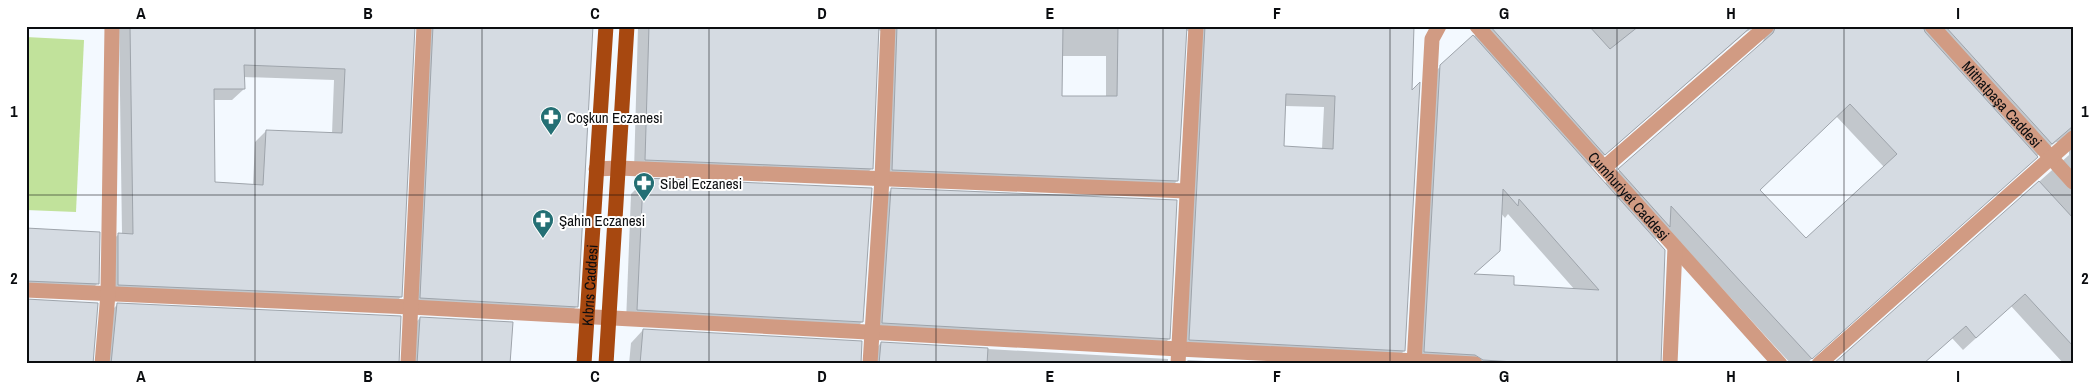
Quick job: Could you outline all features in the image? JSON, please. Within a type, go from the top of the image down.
[{"type":"main road","name":"Kıbrıs Caddesi","points":[[584,364],[606,26]]},
{"type":"main road","name":"Kıbrıs Caddesi","points":[[606,364],[627,26]]},
{"type":"street","points":[[102,364],[108,294],[112,26]]},
{"type":"street","points":[[408,364],[424,26]]},
{"type":"street","points":[[870,364],[882,179],[888,26]]},
{"type":"street","points":[[1179,357],[1186,191],[1196,26]]},
{"type":"street","points":[[1414,362],[1432,39],[1439,26]]},
{"type":"street","name":"Cumhuriyet Caddesi","points":[[1477,26],[1780,364]]},
{"type":"street","points":[[1604,168],[1767,26]]},
{"type":"street","name":"Mithatpaşa Caddesi","points":[[1932,26],[2073,182]]},
{"type":"street","points":[[1819,364],[2073,138]]},
{"type":"street","points":[[596,169],[618,168],[1186,191]]},
{"type":"street","points":[[1670,364],[1675,247]]},
{"type":"street","points":[[26,290],[411,307],[872,333],[1179,357],[1474,364]]},
{"type":"green space","points":[[26,37],[84,40],[76,212],[26,210]]},
{"type":"building","points":[[130,26],[415,26],[402,297],[118,285],[118,233],[133,234]],"holes":[[[244,65],[345,69],[342,133],[266,130],[263,185],[215,182],[214,89],[245,89]]]},
{"type":"building","points":[[433,26],[593,26],[578,307],[420,298]]},
{"type":"building","points":[[649,26],[879,26],[873,169],[645,160]]},
{"type":"building","points":[[897,26],[1063,26],[1062,96],[1117,96],[1118,26],[1187,26],[1178,181],[892,170]]},
{"type":"building","points":[[1205,26],[1414,26],[1412,90],[1420,82],[1405,351],[1189,340]],"holes":[[[1286,94],[1335,96],[1333,149],[1284,146]]]},
{"type":"building","points":[[1490,26],[1589,26],[1610,49],[1639,26],[1752,26],[1605,155]]},
{"type":"building","points":[[1776,26],[1923,26],[1925,32],[2038,157],[1812,359],[1671,206],[1670,227],[1618,169],[1773,33]],"holes":[[[1850,104],[1897,154],[1806,238],[1760,190]]]},
{"type":"building","points":[[1945,26],[2073,26],[2073,126],[2052,144]]},
{"type":"building","points":[[1473,35],[1665,250],[1661,364],[1545,364],[1483,360],[1475,355],[1424,352],[1440,65]],"holes":[[[1503,189],[1518,206],[1519,199],[1599,290],[1514,285],[1514,276],[1474,274],[1500,251]]]},
{"type":"building","points":[[645,178],[872,188],[863,322],[637,310],[643,181],[645,181]]},
{"type":"building","points":[[2039,181],[2073,218],[2073,346],[2025,294],[1976,338],[1966,326],[1923,364],[1833,364]]},
{"type":"building","points":[[891,188],[1177,200],[1170,339],[882,323]]},
{"type":"building","points":[[26,228],[100,232],[99,284],[26,281]]},
{"type":"building","points":[[26,299],[98,303],[93,364],[26,364]]},
{"type":"building","points":[[117,303],[401,316],[399,364],[111,364]]},
{"type":"building","points":[[420,317],[513,322],[510,364],[417,364]]},
{"type":"building","points":[[643,329],[862,341],[861,364],[640,364]]},
{"type":"building","points":[[881,342],[988,348],[987,364],[879,364]]},
{"type":"place","name":"Coşkun Eczanesi","points":[[551,136]]},
{"type":"place","name":"Sibel Eczanesi","points":[[644,202]]},
{"type":"place","name":"Şahin Eczanesi","points":[[543,239]]}]
